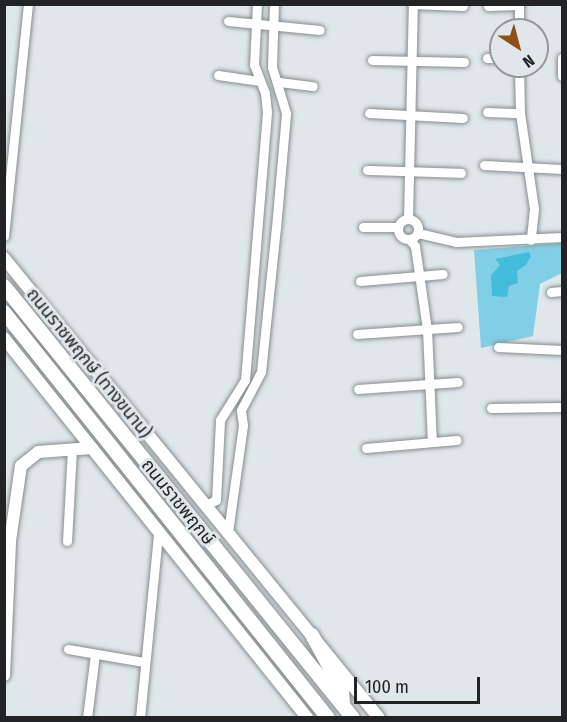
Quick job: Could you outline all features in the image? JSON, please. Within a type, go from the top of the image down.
[{"type":"main road","name":"ถนนราชพฤกษ์ (ทางขนาน)","points":[[4,258],[379,717]]},
{"type":"main road","name":"ถนนราชพฤกษ์","points":[[4,286],[353,717]]},
{"type":"main road","name":"ถนนราชพฤกษ์","points":[[4,312],[328,717]]},
{"type":"main road","points":[[4,338],[158,534],[307,717]]},
{"type":"main road","points":[[4,675],[10,541],[21,466],[38,452],[92,448]]},
{"type":"main road","points":[[312,635],[340,685],[343,705]]},
{"type":"street","points":[[4,236],[28,4]]},
{"type":"street","points":[[206,505],[216,500],[220,420],[245,380],[267,112],[254,65],[257,4]]},
{"type":"street","points":[[228,532],[243,425],[242,410],[261,372],[276,228],[286,113],[279,82],[272,67],[274,4]]},
{"type":"street","points":[[363,227],[399,227],[408,219],[413,5],[463,6]]},
{"type":"street","points":[[488,6],[519,5]]},
{"type":"street","points":[[228,21],[273,28],[320,30]]},
{"type":"street","points":[[562,58],[562,76]]},
{"type":"street","points":[[372,60],[464,62]]},
{"type":"street","points":[[218,75],[259,81]]},
{"type":"street","points":[[519,78],[520,113],[526,167],[534,208],[531,240]]},
{"type":"street","points":[[279,82],[313,86]]},
{"type":"street","points":[[487,112],[520,113]]},
{"type":"street","points":[[369,113],[463,118]]},
{"type":"street","points":[[484,165],[562,169]]},
{"type":"street","points":[[367,170],[461,173]]},
{"type":"street","points":[[408,219],[417,223],[413,236],[427,329],[432,442]]},
{"type":"street","points":[[399,227],[401,236],[456,242],[562,237]]},
{"type":"street","points":[[258,228],[276,228]]},
{"type":"street","points":[[360,281],[443,274]]},
{"type":"street","points":[[551,292],[562,291]]},
{"type":"street","points":[[357,334],[458,327]]},
{"type":"street","points":[[498,347],[562,350]]},
{"type":"street","points":[[358,389],[458,382]]},
{"type":"street","points":[[491,408],[562,407]]},
{"type":"street","points":[[366,448],[457,440]]},
{"type":"street","points":[[68,542],[72,450]]},
{"type":"street","points":[[140,717],[158,534]]},
{"type":"street","points":[[69,650],[144,662]]},
{"type":"street","points":[[87,717],[95,654]]},
{"type":"shaded area","points":[[562,243],[562,273],[540,284],[533,336],[481,348],[474,250]]},
{"type":"shaded area","points":[[529,252],[531,256],[526,265],[517,271],[518,283],[509,286],[507,297],[492,296],[491,275],[500,265],[495,259]]}]
